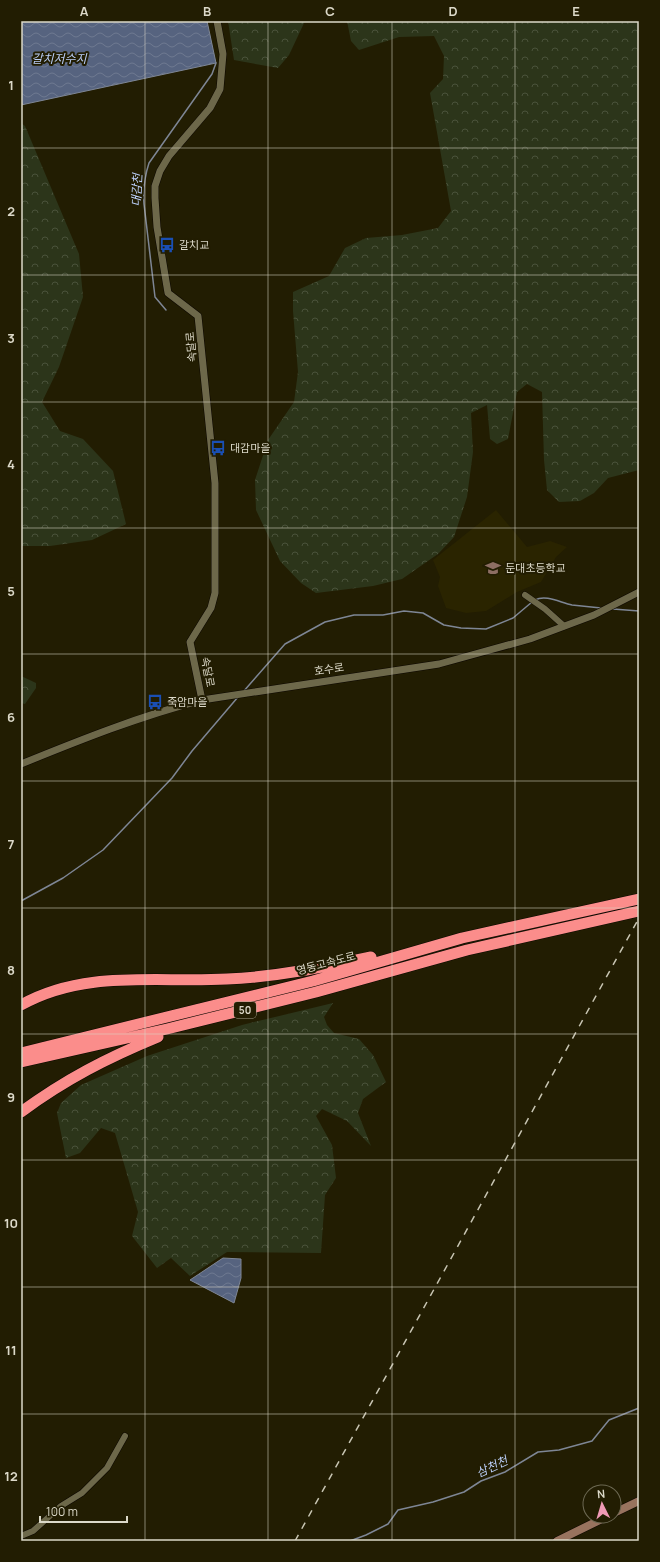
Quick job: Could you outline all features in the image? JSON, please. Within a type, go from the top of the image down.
[{"type":"highway","name":"영동고속도로","points":[[21,1054],[313,981],[462,938],[627,902],[639,898]]},
{"type":"highway","name":"50","points":[[21,1062],[191,1023],[316,992],[467,950],[639,911]]},
{"type":"highway","points":[[21,1005],[51,992],[102,980],[207,980],[243,978],[331,965],[462,938]]},
{"type":"highway","points":[[21,1112],[47,1093],[79,1073],[113,1056],[191,1023]]},
{"type":"main road","points":[[622,1509],[639,1501]]},
{"type":"main road","points":[[557,1541],[592,1524]]},
{"type":"street","name":"속달로","points":[[202,700],[190,642],[211,608],[215,593],[214,463],[198,316],[168,293],[157,227],[155,186],[160,171],[168,156],[210,108],[220,89],[223,54],[217,21]]},
{"type":"street","name":"호수로","points":[[21,764],[81,740],[168,709],[202,700],[439,664],[530,639],[594,615],[626,600],[639,592]]},
{"type":"street","points":[[524,595],[545,609],[564,626]]},
{"type":"street","points":[[21,1536],[33,1531],[60,1506],[82,1493],[107,1468],[125,1436]]},
{"type":"shaded area","name":"둔대초등학교","points":[[496,510],[527,547],[550,541],[567,547],[556,557],[541,582],[517,592],[486,611],[466,613],[446,608],[438,586],[440,577],[433,560]]},
{"type":"green space","points":[[228,21],[305,21],[289,55],[278,68],[234,60]]},
{"type":"green space","points":[[347,21],[639,21],[639,470],[608,478],[594,493],[580,501],[559,502],[547,490],[544,460],[542,392],[527,384],[517,392],[508,439],[497,444],[490,439],[487,405],[471,413],[473,452],[467,497],[454,537],[438,554],[402,579],[373,586],[316,593],[301,583],[280,561],[256,510],[255,480],[268,440],[294,402],[298,372],[293,292],[329,276],[345,248],[366,238],[402,235],[438,228],[451,211],[430,93],[443,79],[444,56],[434,36],[399,37],[359,50],[351,41]]},
{"type":"green space","points":[[21,123],[25,126],[79,254],[83,297],[59,367],[42,402],[60,431],[83,439],[113,471],[126,524],[92,540],[50,546],[21,546]]},
{"type":"green space","points":[[21,676],[36,683],[36,688],[25,704],[21,703]]},
{"type":"green space","points":[[333,1003],[324,1017],[327,1025],[334,1033],[359,1039],[373,1055],[386,1082],[363,1099],[358,1113],[371,1146],[347,1121],[322,1109],[316,1116],[332,1145],[336,1178],[325,1195],[321,1253],[227,1252],[190,1276],[171,1258],[157,1268],[132,1236],[138,1212],[115,1133],[101,1128],[80,1153],[66,1158],[57,1113],[61,1103],[81,1085],[147,1056],[242,1025]]},
{"type":"water","name":"갈치저수지","points":[[21,21],[207,21],[216,63],[21,105]]},
{"type":"water","points":[[223,1258],[241,1259],[241,1278],[234,1303],[190,1280]]},
{"type":"waterway","name":"대감천","points":[[166,310],[155,297],[144,204],[145,179],[149,163],[212,74],[216,63]]},
{"type":"waterway","points":[[535,600],[539,598],[549,598],[572,605],[601,608]]},
{"type":"waterway","points":[[243,692],[285,644],[325,622],[354,615],[383,615],[404,611],[423,613],[444,625],[461,628],[486,629],[513,618],[532,602]]},
{"type":"waterway","points":[[613,609],[639,611]]},
{"type":"waterway","points":[[21,901],[63,878],[103,850],[172,778],[192,751],[238,697]]},
{"type":"waterway","name":"삼천천","points":[[350,1541],[388,1524],[398,1510],[433,1502],[464,1492],[481,1481],[505,1472],[538,1452],[559,1450],[592,1441],[609,1420],[639,1408]]},
{"type":"railway","points":[[295,1541],[639,918]]},
{"type":"place","name":"갈치교","points":[[167,245]]},
{"type":"place","name":"대감마을","points":[[218,448]]},
{"type":"place","name":"둔대초등학교","points":[[493,568]]},
{"type":"place","name":"죽암마을","points":[[155,702]]}]
